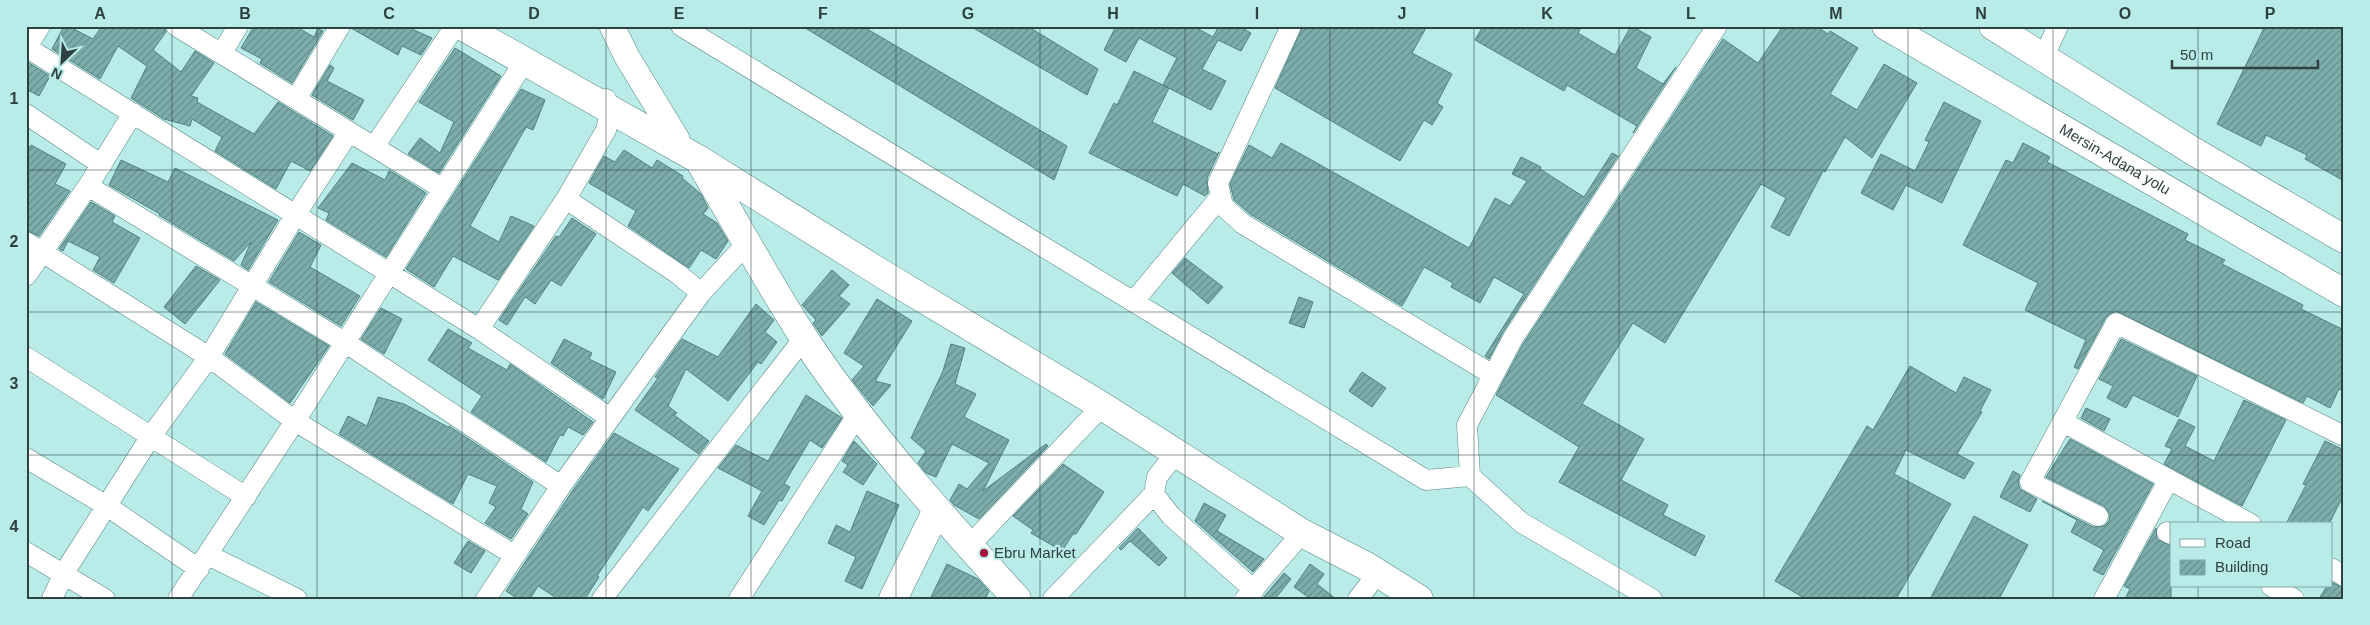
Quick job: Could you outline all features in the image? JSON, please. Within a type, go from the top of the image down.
[{"type":"main road","points":[[462,26],[524,62],[677,139],[698,159],[804,338],[858,414],[937,510],[1017,599]]},
{"type":"main road","points":[[487,26],[608,104],[884,275],[1102,406],[1302,533],[1368,566],[1419,599]]},
{"type":"main road","name":"Mersin-Adana yolu","points":[[1886,26],[2344,293]]},
{"type":"main road","points":[[1993,26],[2044,56],[2193,151],[2344,239]]},
{"type":"main road","points":[[893,599],[937,510]]},
{"type":"main road","points":[[1302,533],[1371,594]]},
{"type":"street","points":[[40,26],[27,48],[390,272],[479,329],[610,418]]},
{"type":"street","points":[[176,26],[443,188]]},
{"type":"street","points":[[222,53],[238,26]]},
{"type":"street","points":[[296,100],[340,26]]},
{"type":"street","points":[[374,147],[455,26]]},
{"type":"street","points":[[612,26],[627,57],[677,139]]},
{"type":"street","points":[[681,26],[1426,480],[1470,476]]},
{"type":"street","points":[[1290,26],[1218,183],[1223,206],[1243,224],[1493,374]]},
{"type":"street","points":[[1652,599],[1522,523],[1470,476],[1466,425],[1513,338],[1717,26]]},
{"type":"street","points":[[2044,56],[2058,26]]},
{"type":"street","points":[[178,599],[296,421],[524,62]]},
{"type":"street","points":[[479,329],[566,199],[606,130],[608,104]]},
{"type":"street","points":[[26,276],[34,247],[88,186],[133,113]]},
{"type":"street","points":[[26,114],[102,165]]},
{"type":"street","points":[[52,599],[64,573],[151,436],[209,357],[251,286],[349,132]]},
{"type":"street","points":[[88,186],[346,343],[562,486]]},
{"type":"street","points":[[1134,301],[1221,196]]},
{"type":"street","points":[[566,199],[678,274],[701,292]]},
{"type":"street","points":[[492,597],[514,555],[610,418],[701,292],[748,242]]},
{"type":"street","points":[[34,247],[209,357],[296,421],[514,555]]},
{"type":"street","points":[[2098,516],[2030,482],[2116,323],[2344,436]]},
{"type":"street","points":[[602,599],[804,338]]},
{"type":"street","points":[[26,357],[246,497]]},
{"type":"street","points":[[969,546],[1102,406]]},
{"type":"street","points":[[739,599],[858,414]]},
{"type":"street","points":[[2063,422],[2247,522]]},
{"type":"street","points":[[1053,599],[1154,494],[1157,477],[1176,453]]},
{"type":"street","points":[[26,458],[203,562],[297,599]]},
{"type":"street","points":[[2104,599],[2169,479]]},
{"type":"street","points":[[1154,494],[1171,516],[1250,594],[1302,533]]},
{"type":"street","points":[[26,552],[106,599]]},
{"type":"street","points":[[2332,569],[2344,576]]},
{"type":"street","points":[[2274,588],[2294,599]]},
{"type":"building","points":[[64,26],[68,26],[93,39],[102,26],[164,26],[166,32],[153,50],[181,72],[195,51],[214,63],[191,96],[198,98],[197,102],[254,134],[278,102],[333,136],[310,171],[291,161],[276,189],[215,151],[222,137],[192,119],[190,126],[164,119],[131,98],[147,66],[118,46],[100,79],[52,49]]},
{"type":"building","points":[[254,26],[295,26],[314,37],[318,29],[323,31],[292,83],[260,63],[262,59],[241,48]]},
{"type":"building","points":[[352,26],[405,26],[432,38],[421,55],[402,46],[398,55],[351,28]]},
{"type":"building","points":[[802,26],[862,26],[1067,146],[1054,180]]},
{"type":"building","points":[[970,26],[1027,26],[1098,69],[1087,95]]},
{"type":"building","points":[[1116,26],[1193,26],[1213,37],[1219,26],[1238,26],[1251,33],[1241,51],[1218,40],[1202,69],[1226,81],[1211,110],[1163,85],[1177,58],[1139,38],[1126,62],[1104,50]]},
{"type":"building","points":[[1303,26],[1427,26],[1412,53],[1452,74],[1437,103],[1443,107],[1432,125],[1424,120],[1400,161],[1275,88]]},
{"type":"building","points":[[1483,26],[1582,26],[1578,33],[1615,55],[1631,26],[1651,37],[1636,68],[1663,84],[1676,67],[1633,133],[1637,126],[1567,85],[1564,91],[1475,40]]},
{"type":"building","points":[[1783,26],[1816,26],[1828,34],[1830,31],[1858,48],[1830,94],[1857,110],[1884,64],[1917,83],[1872,158],[1845,137],[1825,172],[1823,171],[1789,236],[1771,227],[1786,198],[1761,184],[1665,343],[1633,323],[1582,404],[1644,439],[1621,480],[1668,505],[1663,515],[1705,536],[1695,556],[1559,482],[1579,447],[1496,395],[1523,344],[1723,39],[1758,63]]},
{"type":"building","points":[[2265,26],[2344,26],[2344,181],[2305,159],[2307,155],[2266,135],[2261,146],[2217,124]]},
{"type":"building","points":[[455,48],[501,76],[439,173],[408,154],[420,138],[440,153],[454,122],[419,102]]},
{"type":"building","points":[[26,61],[50,76],[39,96],[26,89]]},
{"type":"building","points":[[330,65],[334,68],[327,81],[364,100],[353,120],[312,95]]},
{"type":"building","points":[[1134,71],[1169,88],[1152,122],[1218,154],[1219,152],[1207,178],[1208,193],[1205,196],[1183,184],[1177,196],[1089,153],[1114,103],[1117,105]]},
{"type":"building","points":[[521,89],[545,100],[533,130],[526,127],[470,226],[499,242],[511,216],[534,226],[498,280],[453,256],[434,287],[406,269]]},
{"type":"building","points":[[1944,102],[1981,121],[1942,203],[1906,185],[1893,210],[1861,193],[1881,154],[1915,171],[1929,142],[1925,140]]},
{"type":"building","points":[[1281,143],[1469,248],[1495,198],[1510,206],[1527,181],[1512,174],[1521,157],[1541,167],[1540,169],[1584,197],[1612,153],[1618,156],[1503,332],[1489,359],[1485,356],[1524,294],[1494,277],[1480,303],[1451,287],[1453,283],[1424,267],[1402,306],[1250,214],[1234,200],[1230,184],[1249,145],[1272,158]]},
{"type":"building","points":[[2023,143],[2050,157],[2047,162],[2188,234],[2185,240],[2225,260],[2222,264],[2303,305],[2301,309],[2344,330],[2344,391],[2339,389],[2330,408],[2307,396],[2303,403],[2116,311],[2106,317],[2078,369],[2074,367],[2086,340],[2025,310],[2038,283],[1963,245],[2006,160],[2013,163]]},
{"type":"building","points":[[31,145],[66,164],[55,184],[70,191],[39,236],[26,230],[26,153]]},
{"type":"building","points":[[624,150],[652,168],[657,160],[683,176],[682,178],[701,194],[708,208],[703,214],[717,223],[728,241],[716,259],[701,250],[689,268],[628,226],[636,211],[589,183],[604,156],[615,162]]},
{"type":"building","points":[[121,160],[168,182],[175,168],[278,220],[248,270],[241,265],[251,242],[234,261],[160,214],[109,185]]},
{"type":"building","points":[[352,163],[385,180],[389,171],[394,173],[426,193],[386,257],[326,220],[329,213],[318,208]]},
{"type":"building","points":[[91,202],[115,216],[112,222],[140,238],[114,283],[93,270],[100,257],[68,241],[63,251],[59,249]]},
{"type":"building","points":[[572,218],[596,234],[561,286],[551,280],[535,304],[525,297],[507,325],[499,320],[556,236],[559,237]]},
{"type":"building","points":[[299,232],[321,245],[310,267],[360,296],[341,326],[269,282]]},
{"type":"building","points":[[1185,258],[1223,287],[1208,304],[1172,273]]},
{"type":"building","points":[[196,266],[220,280],[185,324],[164,307]]},
{"type":"building","points":[[832,270],[849,285],[839,296],[850,304],[822,336],[813,323],[816,320],[802,305]]},
{"type":"building","points":[[1299,297],[1313,302],[1304,328],[1289,323]]},
{"type":"building","points":[[877,299],[912,321],[875,381],[891,385],[873,406],[852,380],[864,366],[844,353]]},
{"type":"building","points":[[256,302],[329,346],[290,403],[225,354]]},
{"type":"building","points":[[756,304],[774,320],[765,332],[777,342],[761,364],[758,362],[728,401],[686,369],[668,406],[677,413],[674,415],[709,441],[699,454],[635,410],[658,378],[655,377],[682,339],[718,357]]},
{"type":"building","points":[[381,308],[402,319],[384,354],[361,339]]},
{"type":"building","points":[[448,329],[472,343],[468,348],[507,370],[510,364],[593,422],[583,435],[568,427],[563,436],[560,435],[546,462],[471,412],[482,396],[428,360]]},
{"type":"building","points":[[564,339],[592,353],[589,359],[616,372],[603,399],[551,363]]},
{"type":"building","points":[[2121,339],[2197,376],[2178,417],[2133,395],[2126,408],[2107,398],[2113,386],[2099,379]]},
{"type":"building","points":[[951,344],[965,348],[955,384],[976,394],[964,417],[1009,440],[983,491],[1046,444],[1048,446],[979,519],[954,505],[950,500],[959,484],[967,489],[989,463],[952,444],[936,477],[926,473],[918,463],[926,451],[911,438],[943,371]]},
{"type":"building","points":[[1910,366],[1956,393],[1964,377],[1991,390],[1980,411],[1982,412],[1957,454],[1974,463],[1964,479],[1906,450],[1894,474],[1951,504],[1896,599],[1806,599],[1775,581],[1867,426],[1873,430]]},
{"type":"building","points":[[1362,372],[1386,388],[1372,407],[1349,391]]},
{"type":"building","points":[[806,395],[842,418],[822,448],[810,440],[784,484],[790,487],[782,501],[779,500],[764,525],[748,516],[762,491],[718,468],[736,445],[768,461]]},
{"type":"building","points":[[378,397],[404,404],[449,426],[533,482],[521,509],[528,514],[511,539],[485,523],[496,507],[489,503],[497,486],[468,474],[453,504],[339,434],[348,416],[367,426]]},
{"type":"building","points":[[2244,400],[2286,420],[2242,506],[2164,464],[2172,449],[2165,446],[2179,419],[2195,427],[2185,446],[2214,461]]},
{"type":"building","points":[[2086,408],[2110,419],[2104,431],[2081,418]]},
{"type":"building","points":[[614,433],[679,469],[648,511],[643,507],[597,576],[599,577],[585,599],[558,599],[538,586],[530,599],[518,599],[506,591],[571,493]]},
{"type":"building","points":[[2070,439],[2153,484],[2103,575],[2093,570],[2104,550],[2071,532],[2077,520],[2042,501],[2093,527],[2104,526],[2109,521],[2110,515],[2104,506],[2046,477]]},
{"type":"building","points":[[854,441],[877,464],[863,485],[843,472],[848,465],[842,461]]},
{"type":"building","points":[[2325,441],[2344,450],[2344,494],[2330,522],[2287,522],[2306,485],[2303,484]]},
{"type":"building","points":[[1063,464],[1104,492],[1076,534],[1073,534],[1062,551],[1031,533],[1033,530],[1013,516]]},
{"type":"building","points":[[2013,471],[2020,475],[2018,482],[2020,489],[2037,499],[2030,512],[2000,497]]},
{"type":"building","points":[[867,491],[899,505],[862,589],[845,581],[856,557],[828,543],[836,525],[850,532]]},
{"type":"building","points":[[1204,503],[1226,515],[1217,531],[1264,559],[1253,572],[1195,521]]},
{"type":"building","points":[[1974,516],[2028,545],[1999,599],[1930,599]]},
{"type":"building","points":[[1138,528],[1167,558],[1159,566],[1130,541],[1121,550],[1119,548]]},
{"type":"building","points":[[2156,528],[2157,539],[2170,546],[2171,599],[2125,599],[2130,589],[2124,586]]},
{"type":"building","points":[[468,541],[485,551],[471,573],[454,563]]},
{"type":"building","points":[[947,564],[978,579],[989,591],[985,599],[930,599]]},
{"type":"building","points":[[1310,564],[1324,574],[1317,584],[1336,599],[1311,599],[1294,587]]},
{"type":"building","points":[[1284,573],[1291,579],[1275,599],[1262,599]]},
{"type":"building","points":[[2332,582],[2344,588],[2344,599],[2319,599],[2326,588],[2332,588]]},
{"type":"place","name":"Ebru Market","points":[[984,553]]}]
